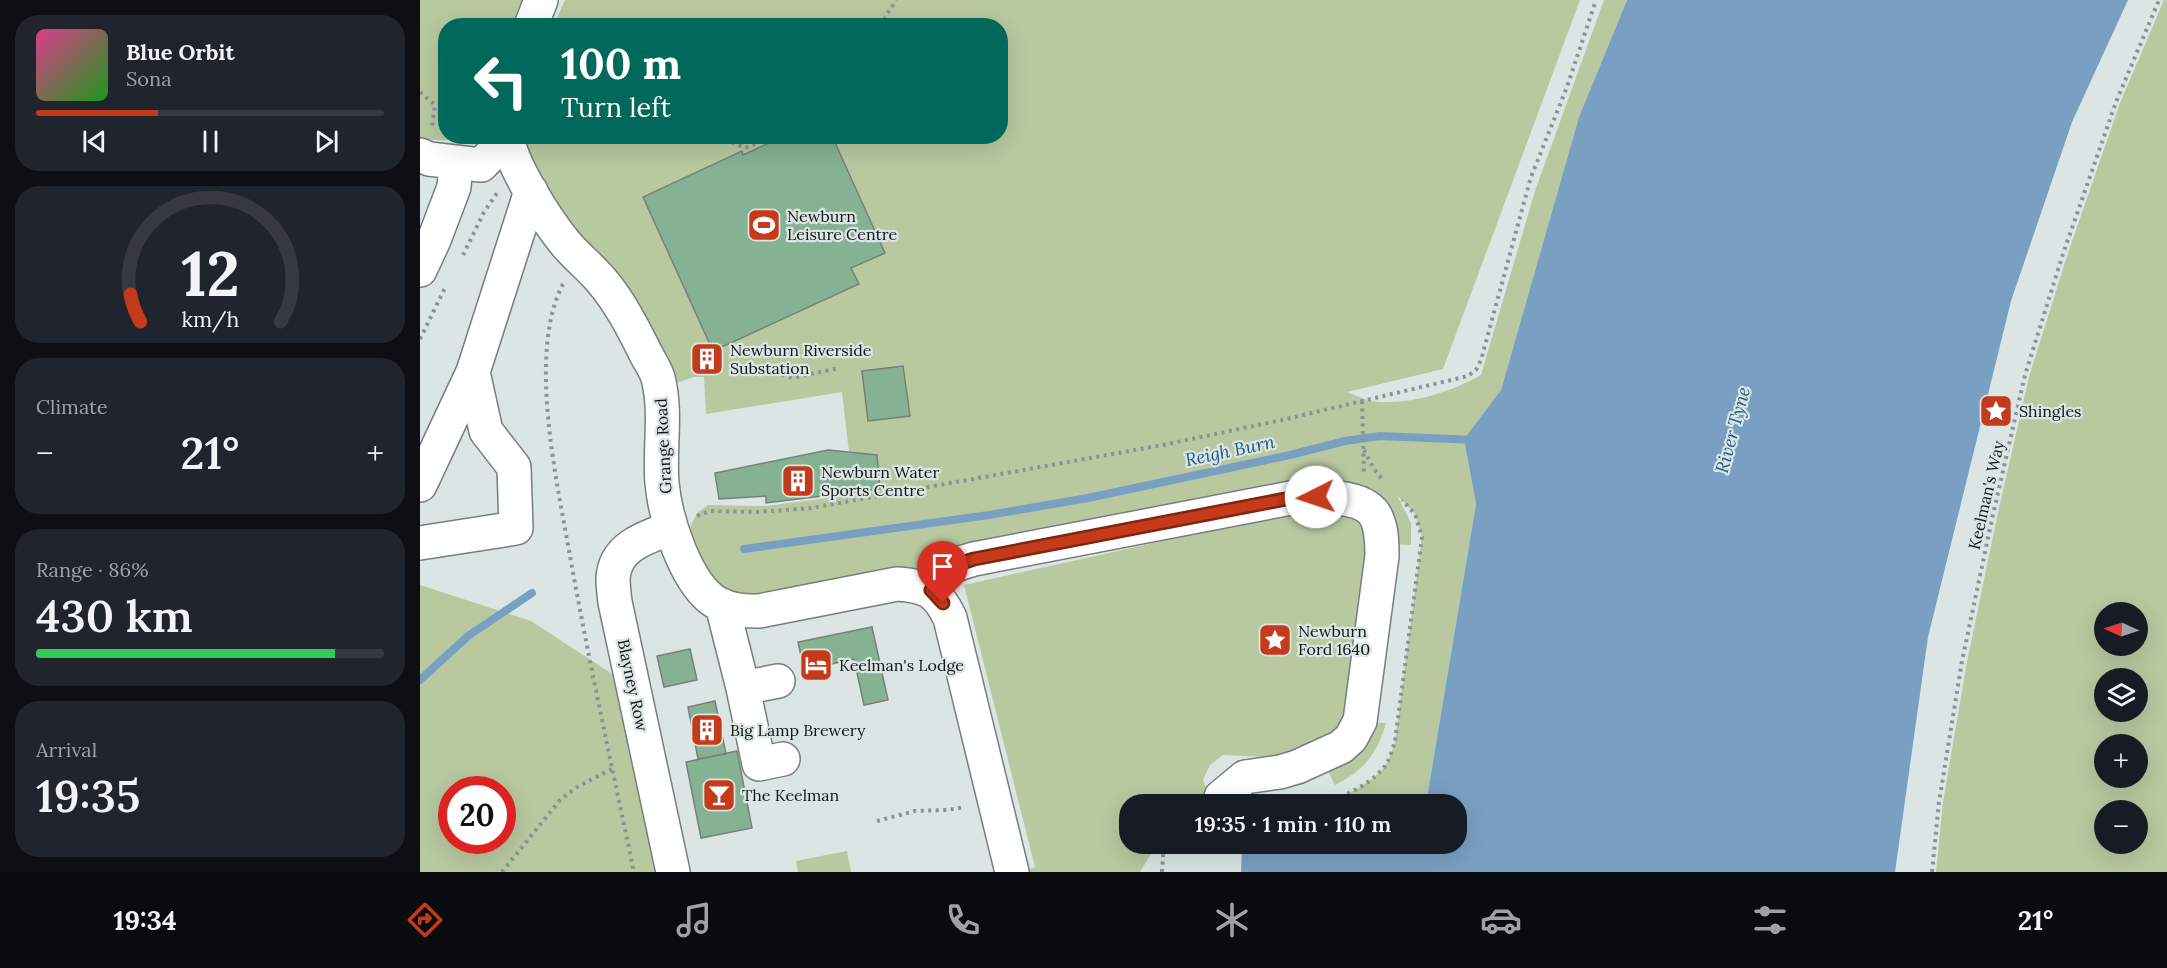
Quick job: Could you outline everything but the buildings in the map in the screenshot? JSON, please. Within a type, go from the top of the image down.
[{"type":"street","points":[[534,18],[542,0]]},
{"type":"street","points":[[420,485],[473,372],[515,158],[481,165],[435,159]]},
{"type":"street","name":"Grange Road","points":[[515,158],[566,243],[601,280],[620,306],[658,376],[662,410],[662,484],[671,528],[689,570],[704,591],[722,605]]},
{"type":"street","points":[[433,278],[434,240],[454,187],[435,159]]},
{"type":"street","points":[[420,543],[516,528],[514,467],[486,431],[473,372]]},
{"type":"street","points":[[931,590],[941,574],[956,564],[974,559],[1296,497],[1335,497],[1351,500],[1365,507],[1376,516],[1381,533],[1382,556],[1360,721],[1351,738],[1341,747],[1297,767],[1245,777],[1225,794]]},
{"type":"street","name":"Blayney Row","points":[[671,528],[637,541],[628,548],[620,555],[613,576],[615,602],[673,872]]},
{"type":"street","points":[[722,605],[735,610],[759,611],[897,584],[916,585],[931,590],[943,603],[950,618],[1012,872]]},
{"type":"street","points":[[722,605],[759,764],[783,759]]},
{"type":"street","points":[[743,688],[778,681]]},
{"type":"path","points":[[885,18],[896,0]]},
{"type":"path","points":[[671,528],[710,511],[758,512],[812,508],[1162,445],[1468,376],[1476,370],[1481,360],[1532,177],[1567,87],[1596,0]]},
{"type":"path","name":"Keelman's Way","points":[[1932,872],[1939,802],[1962,661],[2025,375],[2063,254],[2116,102],[2159,0]]},
{"type":"path","points":[[420,92],[435,105],[435,159]]},
{"type":"path","points":[[736,144],[745,148],[755,144]]},
{"type":"path","points":[[457,265],[515,158]]},
{"type":"path","points":[[583,262],[564,282],[553,309],[546,371],[548,412],[584,638],[634,872]]},
{"type":"path","points":[[420,339],[433,278]]},
{"type":"path","points":[[753,366],[792,378],[839,368]]},
{"type":"path","points":[[1362,401],[1364,450]]},
{"type":"path","points":[[502,872],[560,800],[577,787],[612,769]]},
{"type":"path","points":[[877,821],[915,811],[947,810],[995,802]]},
{"type":"path","points":[[1162,872],[1163,854]]},
{"type":"green space","points":[[420,0],[523,0],[515,18],[438,18],[438,140],[420,140]]},
{"type":"green space","points":[[565,0],[1580,0],[1443,369],[1347,392],[1370,401],[1391,402],[1431,396],[1481,375],[1535,191],[1604,0],[1627,0],[1579,117],[1501,390],[1464,439],[1476,504],[1428,794],[1347,794],[1366,783],[1381,770],[1387,763],[1395,741],[1422,537],[1415,514],[1397,495],[1411,523],[1411,545],[1387,544],[1372,508],[1177,504],[948,550],[940,563],[919,574],[761,601],[709,589],[689,534],[697,513],[708,505],[766,506],[880,491],[877,455],[849,452],[842,392],[706,414],[704,377],[694,377],[673,384],[560,212],[532,162],[527,144],[1008,144],[1008,18],[557,18]]},
{"type":"green space","points":[[2164,0],[2167,0],[2167,872],[1936,872],[1943,802],[1967,662],[1997,517],[2029,377],[2067,256],[2120,103]]},
{"type":"green space","points":[[1316,507],[1351,509],[1364,531],[1366,555],[1347,718],[1330,740],[1289,758],[1223,755],[1210,765],[1203,780],[1207,794],[1119,794],[1119,854],[1151,854],[1140,872],[1022,872],[1035,867],[964,585]]},
{"type":"green space","points":[[420,585],[531,621],[620,679],[658,872],[420,872]]},
{"type":"green space","points":[[1365,722],[1386,723],[1378,744],[1362,767],[1335,785],[1326,767]]},
{"type":"green space","points":[[847,851],[851,872],[798,872],[796,861]]},
{"type":"water","name":"River Tyne","points":[[1627,0],[2128,0],[2072,122],[2011,301],[1928,637],[1895,872],[1241,872],[1242,854],[1467,854],[1467,794],[1428,794],[1476,504],[1464,439],[1501,390],[1579,117]]},
{"type":"waterway","name":"Reigh Burn","points":[[744,549],[989,515],[1088,498],[1345,441],[1380,436],[1475,440]]},
{"type":"waterway","name":"Reigh Burn","points":[[420,680],[468,636],[532,593]]},
{"type":"place","name":"Newburn Leisure Centre","points":[[764,225]]},
{"type":"place","name":"Newburn Riverside Substation","points":[[707,359]]},
{"type":"place","name":"Shingles","points":[[1996,411]]},
{"type":"place","name":"Newburn Water Sports Centre","points":[[798,481]]},
{"type":"place","name":"Newburn Ford 1640","points":[[1275,640]]},
{"type":"place","name":"Keelman's Lodge","points":[[816,665]]},
{"type":"place","name":"Big Lamp Brewery","points":[[707,730]]},
{"type":"place","name":"The Keelman","points":[[719,795]]},
{"type":"route","points":[[943,603],[931,590],[941,574],[956,564],[1296,497],[1316,497]]}]
